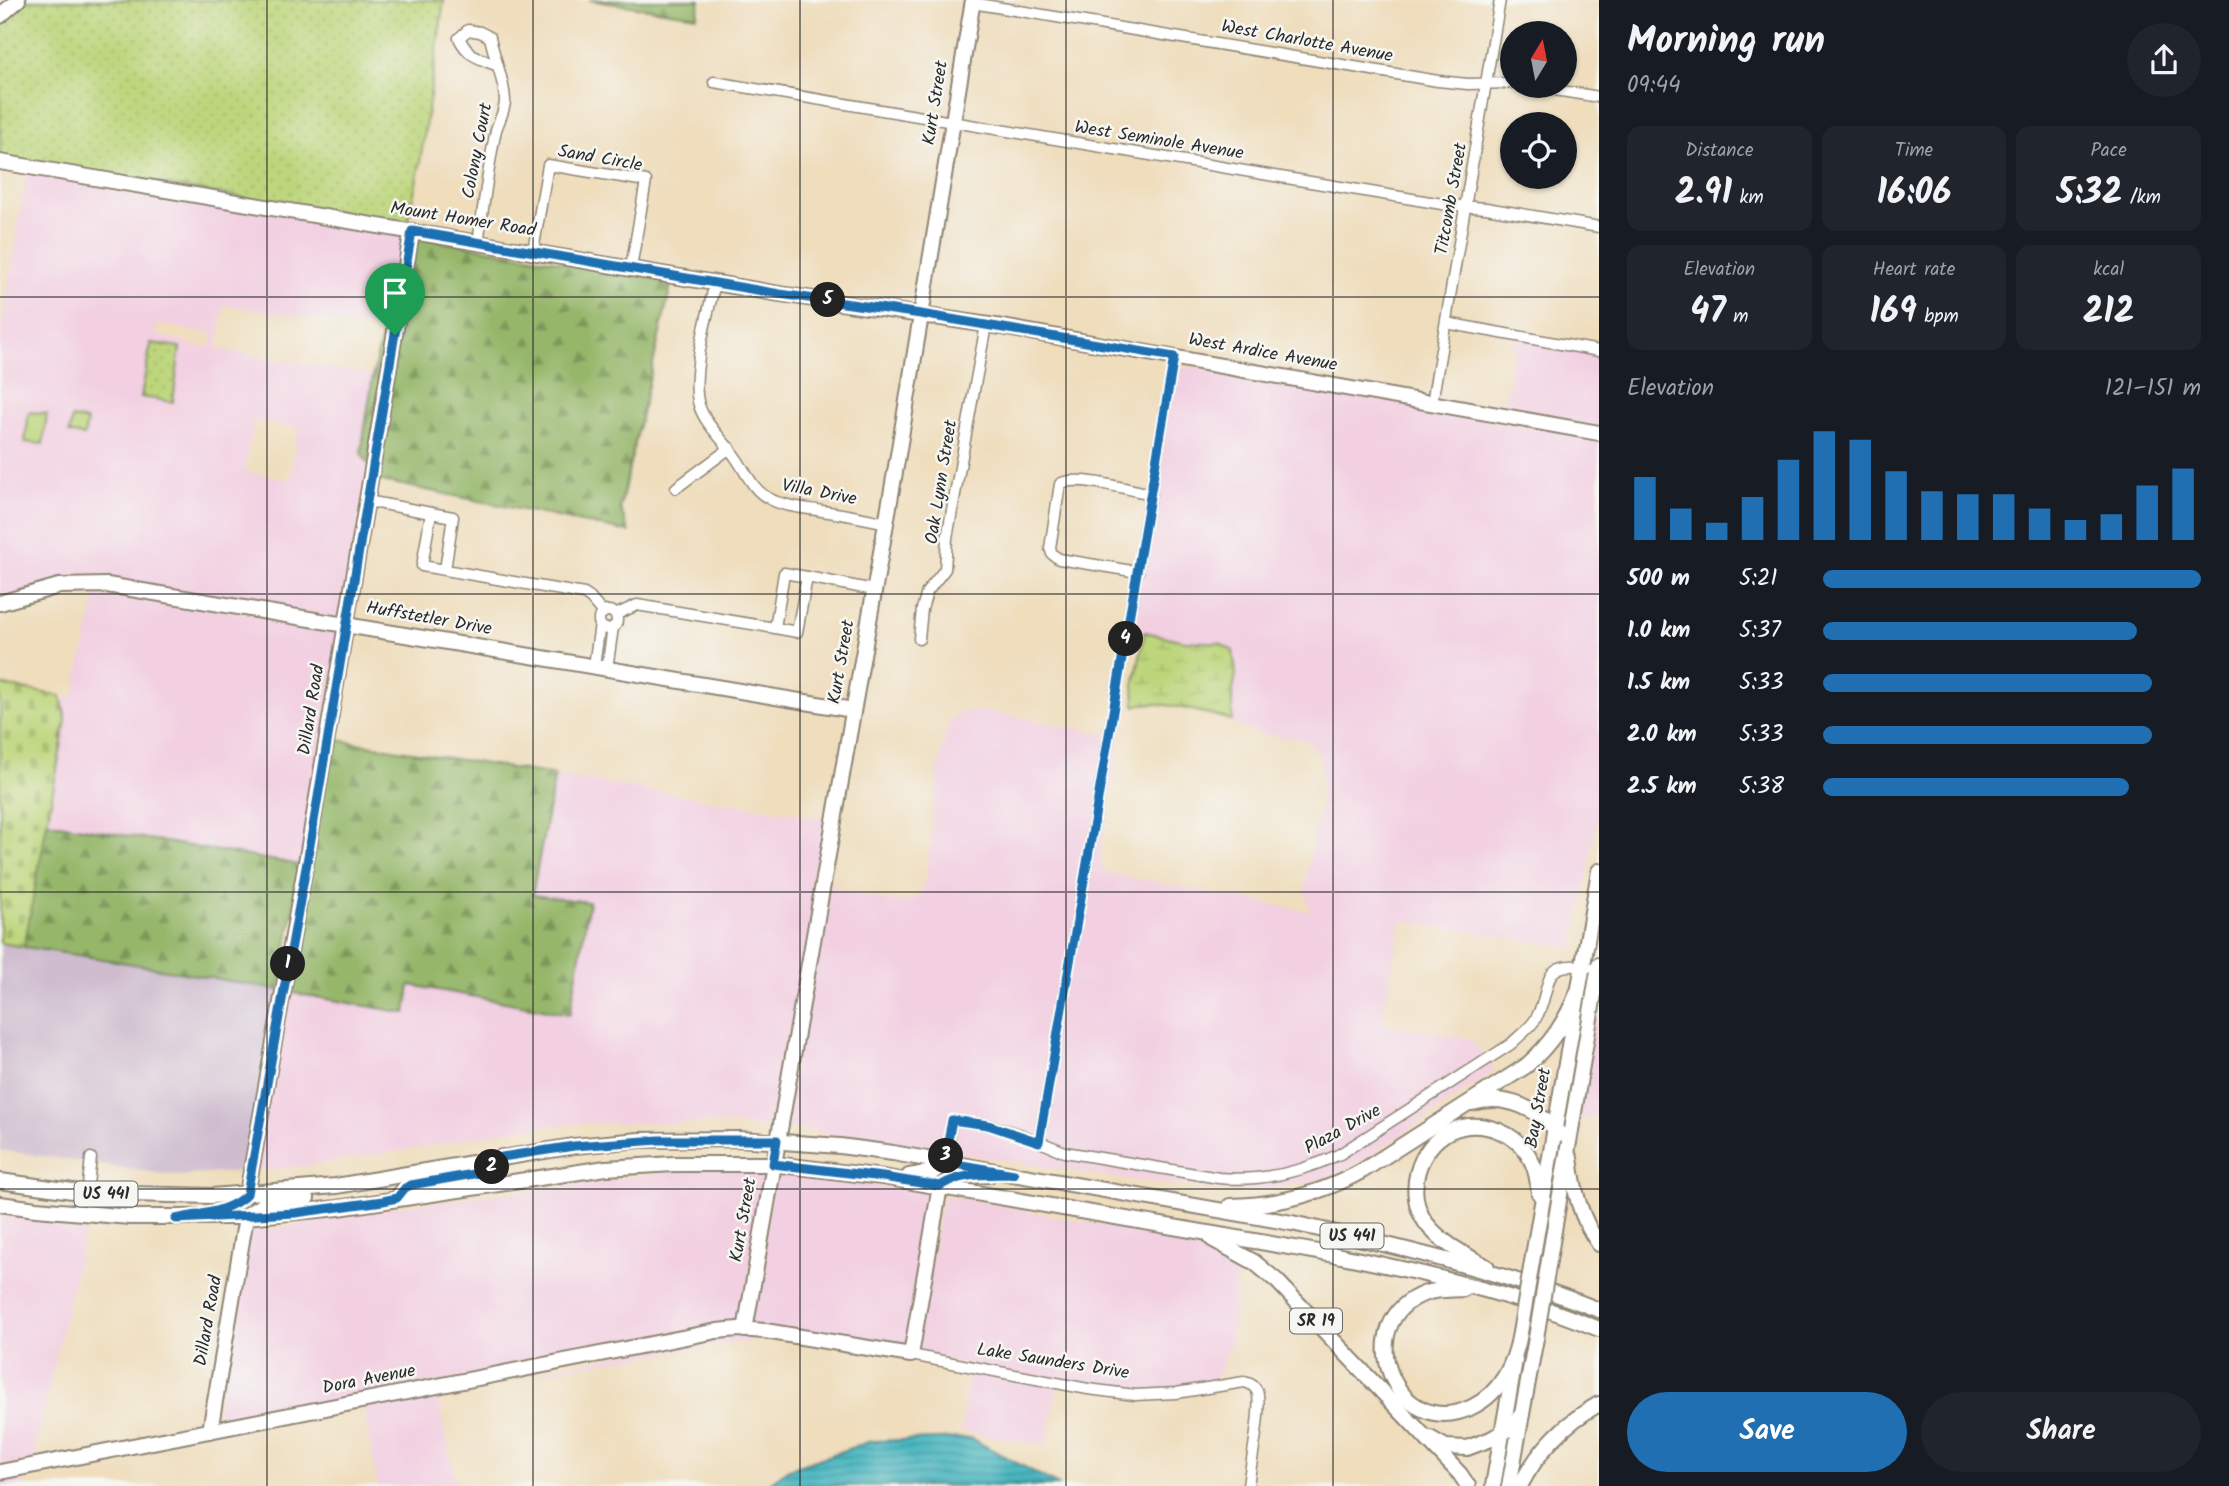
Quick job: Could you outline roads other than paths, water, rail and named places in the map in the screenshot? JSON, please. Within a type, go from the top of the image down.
[{"type":"main road","points":[[0,16],[18,0]]},
{"type":"main road","name":"Kurt Street","points":[[745,1330],[886,523],[972,1]]},
{"type":"main road","name":"Mount Homer Road","points":[[0,162],[780,294],[921,314]]},
{"type":"main road","name":"Dillard Road","points":[[247,1194],[309,851],[412,231]]},
{"type":"main road","name":"West Ardice Avenue","points":[[921,314],[1599,433]]},
{"type":"main road","name":"Huffstetler Drive","points":[[0,603],[59,586],[107,585],[346,625],[601,661],[853,710]]},
{"type":"main road","name":"Bay Street","points":[[1493,1486],[1599,870]]},
{"type":"main road","name":"Bay Street","points":[[1509,1486],[1599,967]]},
{"type":"main road","points":[[1199,1206],[1271,1203],[1319,1192],[1341,1183],[1526,1066],[1559,1032],[1578,991]]},
{"type":"main road","points":[[1464,1106],[1491,1100],[1514,1103],[1537,1113],[1555,1129],[1568,1144],[1577,1203],[1583,1219],[1599,1244]]},
{"type":"main road","points":[[1503,1277],[1450,1244],[1422,1217],[1415,1195],[1415,1184],[1425,1153],[1444,1135],[1461,1128],[1485,1127],[1503,1132],[1521,1145],[1533,1163],[1541,1209]]},
{"type":"main road","name":"US 441","points":[[0,1181],[87,1193],[176,1197],[247,1194],[336,1186],[574,1146],[640,1140],[777,1140],[839,1146],[944,1162],[1199,1206],[1353,1236],[1503,1277],[1599,1310]]},
{"type":"main road","points":[[397,1198],[411,1185],[488,1170],[502,1157]]},
{"type":"main road","points":[[883,1177],[919,1176],[933,1172],[944,1162]]},
{"type":"main road","name":"US 441","points":[[0,1204],[83,1214],[176,1219],[246,1217],[295,1213],[606,1168],[674,1164],[773,1164],[940,1186],[1390,1265],[1545,1309],[1599,1329]]},
{"type":"main road","points":[[911,1355],[940,1186],[961,1177],[1014,1174]]},
{"type":"main road","points":[[246,1217],[261,1206],[326,1195],[336,1186]]},
{"type":"main road","points":[[176,1219],[229,1207],[240,1202],[247,1194]]},
{"type":"main road","name":"Dillard Road","points":[[210,1431],[246,1217]]},
{"type":"main road","name":"SR 19","points":[[1195,1231],[1245,1257],[1277,1282],[1420,1432],[1446,1447],[1477,1446],[1503,1433],[1518,1421],[1522,1413]]},
{"type":"main road","points":[[1479,1289],[1425,1293],[1402,1310],[1392,1323],[1386,1340],[1387,1364],[1393,1382],[1403,1395],[1417,1406],[1438,1413],[1454,1413],[1466,1410],[1489,1397],[1503,1381],[1517,1352]]},
{"type":"main road","name":"Lake Saunders Drive","points":[[745,1330],[911,1355]]},
{"type":"main road","name":"Dora Avenue","points":[[0,1472],[717,1331],[745,1330]]},
{"type":"main road","points":[[1520,1486],[1535,1460],[1558,1433],[1599,1404]]},
{"type":"main road","points":[[1420,1432],[1468,1486]]},
{"type":"street","name":"Titcomb Street","points":[[1432,403],[1500,0]]},
{"type":"street","name":"West Charlotte Avenue","points":[[972,1],[1438,80],[1500,83]]},
{"type":"street","name":"Colony Court","points":[[478,242],[497,127],[505,103],[498,66]]},
{"type":"street","name":"West Seminole Avenue","points":[[714,82],[1300,181],[1599,227]]},
{"type":"street","points":[[1577,93],[1599,97]]},
{"type":"street","name":"Sand Circle","points":[[533,251],[548,165],[646,181],[631,268]]},
{"type":"street","name":"Villa Drive","points":[[715,283],[701,352],[697,397],[702,412],[730,448],[756,489],[772,501],[886,523]]},
{"type":"street","points":[[1446,323],[1599,351]]},
{"type":"street","name":"Oak Lynn Street","points":[[919,639],[927,592],[945,569],[949,527],[986,325]]},
{"type":"street","points":[[944,1162],[952,1120],[988,1125],[1039,1142],[1174,357]]},
{"type":"street","points":[[676,488],[730,448]]},
{"type":"street","points":[[1138,572],[1059,559],[1052,554],[1050,548],[1060,484],[1065,481],[1079,481],[1151,494]]},
{"type":"street","points":[[367,501],[453,517],[445,570]]},
{"type":"street","points":[[431,513],[422,566],[584,594],[600,614],[607,629],[613,627]]},
{"type":"street","points":[[775,628],[784,573],[874,590]]},
{"type":"street","points":[[600,614],[619,613],[637,605],[797,632],[807,577]]},
{"type":"street","points":[[601,661],[619,613]]},
{"type":"street","points":[[600,614],[601,661]]},
{"type":"street","name":"Plaza Drive","points":[[1039,1142],[1065,1152],[1226,1178],[1272,1176],[1311,1167],[1340,1154],[1511,1044],[1534,1021],[1553,972],[1561,966],[1599,967]]},
{"type":"street","points":[[87,1193],[90,1158]]},
{"type":"street","name":"Lake Saunders Drive","points":[[911,1355],[1088,1389],[1135,1395],[1176,1393],[1250,1383],[1257,1391],[1258,1409],[1248,1486]]},
{"type":"water","points":[[970,1438],[1060,1486],[766,1486],[787,1470],[871,1441]]}]
